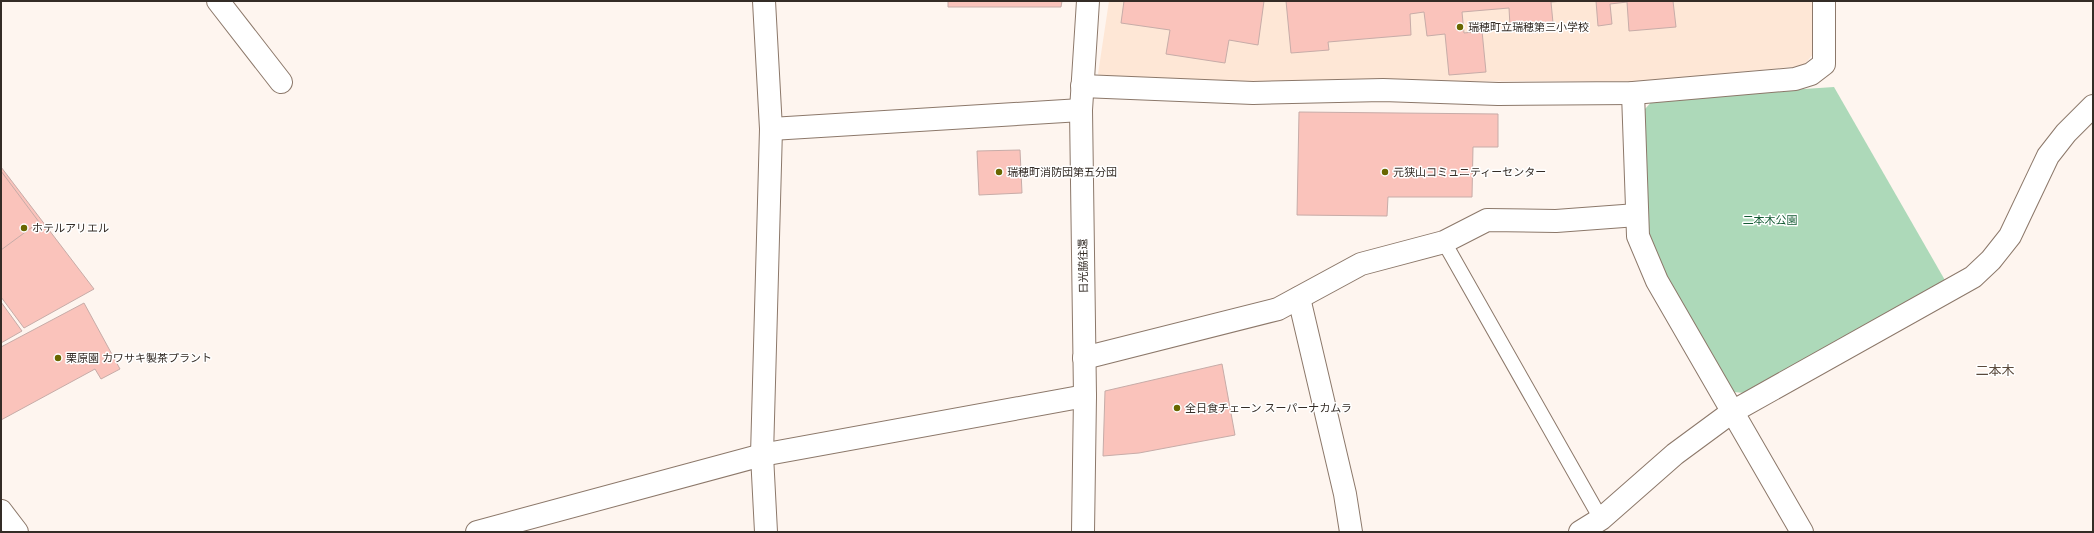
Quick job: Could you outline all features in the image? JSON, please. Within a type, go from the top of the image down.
[{"type":"street","points":[[218,1],[280,82]]},
{"type":"street","points":[[764,1],[771,129],[762,455],[766,532]]},
{"type":"street","name":"日光脇往還","points":[[1083,532],[1085,396],[1081,110],[1088,1]]},
{"type":"street","points":[[1082,86],[1253,93],[1383,90],[1498,94],[1633,93],[1795,79],[1811,74],[1824,64],[1824,1]]},
{"type":"street","points":[[1633,93],[1638,236],[1657,281],[1802,532]]},
{"type":"street","points":[[1580,532],[1601,519],[1675,454],[1732,412],[1973,277],[1991,260],[2010,236],[2048,156],[2066,133],[2093,106]]},
{"type":"street","points":[[771,129],[1081,110]]},
{"type":"street","points":[[1084,358],[1278,309],[1361,264],[1444,242],[1487,220],[1556,221],[1637,215]]},
{"type":"street","points":[[1299,298],[1345,494],[1351,532]]},
{"type":"street","points":[[477,532],[762,455],[1085,396]]},
{"type":"street","points":[[1,511],[17,532]]},
{"type":"lane","points":[[1444,242],[1601,519]]},
{"type":"shaded area","name":"瑞穂町立瑞穂第三小学校","points":[[1109,1],[1815,1],[1815,52],[1803,66],[1642,81],[1259,82],[1105,79],[1098,74]]},
{"type":"green space","name":"二本木公園","points":[[1834,87],[1946,282],[1745,393],[1733,392],[1656,265],[1647,232],[1645,109],[1654,99]]},
{"type":"building","points":[[948,1],[1062,1],[1061,7],[948,7]]},
{"type":"building","points":[[1124,1],[1264,1],[1258,45],[1229,40],[1225,63],[1166,54],[1170,30],[1121,23]]},
{"type":"building","points":[[1286,1],[1564,1],[1551,2],[1553,23],[1510,26],[1509,8],[1462,12],[1464,33],[1482,31],[1486,72],[1449,75],[1445,34],[1427,36],[1424,12],[1410,14],[1411,35],[1328,42],[1329,50],[1291,53]]},
{"type":"building","points":[[1596,1],[1673,1],[1676,27],[1629,31],[1627,2],[1610,4],[1612,24],[1598,26]]},
{"type":"building","name":"元狭山コミュニティーセンター","points":[[1299,112],[1498,114],[1498,147],[1473,147],[1472,197],[1388,197],[1387,216],[1297,215]]},
{"type":"building","name":"瑞穂町消防団第五分団","points":[[1020,150],[1022,193],[979,195],[977,151]]},
{"type":"building","name":"ホテルアリエル","points":[[1,167],[94,289],[24,328],[1,297]]},
{"type":"building","points":[[1,171],[39,222],[1,250]]},
{"type":"building","points":[[1,302],[22,331],[1,343]]},
{"type":"building","name":"栗原園 カワサキ製茶プラント","points":[[84,303],[120,369],[101,379],[95,369],[1,420],[1,347]]},
{"type":"building","points":[[1222,364],[1235,435],[1139,453],[1103,456],[1105,391]]},
{"type":"place","name":"瑞穂町立瑞穂第三小学校","points":[[1460,27]]},
{"type":"place","name":"瑞穂町消防団第五分団","points":[[999,172]]},
{"type":"place","name":"元狭山コミュニティーセンター","points":[[1385,172]]},
{"type":"place","name":"ホテルアリエル","points":[[24,228]]},
{"type":"place","name":"栗原園 カワサキ製茶プラント","points":[[58,358]]},
{"type":"place","name":"全日食チェーン スーパーナカムラ","points":[[1177,408]]},
{"type":"district","name":"二本木","points":[[1995,370]]}]
